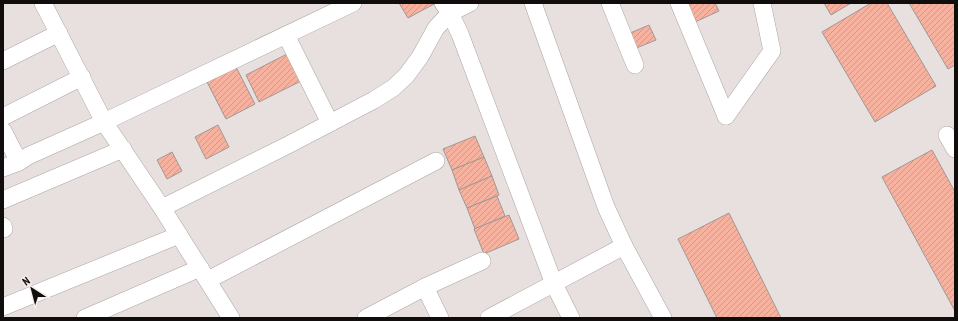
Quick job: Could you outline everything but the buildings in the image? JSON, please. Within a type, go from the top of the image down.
[{"type":"street","points":[[43,3],[104,122],[204,274],[225,316]]},
{"type":"street","points":[[3,168],[104,122],[353,3]]},
{"type":"street","points":[[446,8],[470,3]]},
{"type":"street","points":[[533,3],[606,207],[624,246],[663,318]]},
{"type":"street","points":[[610,3],[635,65]]},
{"type":"street","points":[[679,3],[726,116],[772,51],[762,3]]},
{"type":"street","points":[[162,208],[330,123],[374,100],[393,88],[406,76],[420,57],[446,8]]},
{"type":"street","points":[[446,8],[462,42],[554,284],[571,318]]},
{"type":"street","points":[[3,61],[59,33]]},
{"type":"street","points":[[286,35],[330,123]]},
{"type":"street","points":[[3,117],[82,77]]},
{"type":"street","points":[[3,131],[19,162]]},
{"type":"street","points":[[3,200],[123,149]]},
{"type":"street","points":[[86,318],[204,274],[436,160]]},
{"type":"street","points":[[3,307],[179,235]]},
{"type":"street","points":[[489,318],[624,246]]},
{"type":"street","points":[[366,318],[425,287],[482,261]]},
{"type":"street","points":[[425,287],[440,318]]}]
